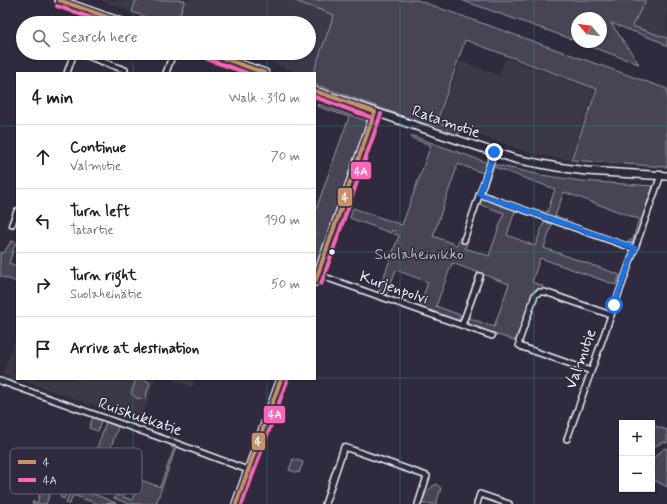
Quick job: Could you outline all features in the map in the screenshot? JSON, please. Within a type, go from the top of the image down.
[{"type":"street","points":[[60,0],[105,16]]},
{"type":"street","points":[[87,16],[89,10]]},
{"type":"street","points":[[67,72],[72,60]]},
{"type":"street","points":[[98,60],[125,70]]},
{"type":"street","points":[[166,72],[171,60]]},
{"type":"street","points":[[229,60],[262,72]]},
{"type":"street","name":"Ratamotie","points":[[316,91],[515,159],[586,171],[664,175]]},
{"type":"street","points":[[316,277],[375,112]]},
{"type":"street","points":[[464,240],[494,152]]},
{"type":"street","name":"Valmutie","points":[[567,439],[635,248],[664,175]]},
{"type":"street","points":[[479,194],[635,248]]},
{"type":"street","points":[[12,224],[16,214]]},
{"type":"street","points":[[462,325],[480,276]]},
{"type":"street","name":"Kurjenpolvi","points":[[316,277],[492,336]]},
{"type":"street","points":[[591,371],[522,347],[519,345],[519,341],[536,295],[539,292],[545,292],[611,315]]},
{"type":"street","points":[[236,504],[281,380]]},
{"type":"street","name":"Ruiskukkatie","points":[[0,381],[248,470]]},
{"type":"street","points":[[325,504],[344,447],[427,476],[418,504]]},
{"type":"street","points":[[477,504],[480,494],[509,504]]},
{"type":"shaded area","points":[[100,0],[136,0],[132,12]]},
{"type":"shaded area","points":[[185,0],[293,0],[334,15],[313,72],[296,72],[264,60],[316,60],[316,16],[179,16]]},
{"type":"shaded area","points":[[619,0],[667,0],[667,43],[610,22]]},
{"type":"shaded area","points":[[506,58],[595,89],[570,160],[533,154],[439,121],[460,61],[499,75]]},
{"type":"shaded area","points":[[16,337],[16,379],[3,374]]},
{"type":"shaded area","points":[[20,380],[155,380],[140,422]]},
{"type":"shaded area","points":[[172,380],[195,380],[192,387]]},
{"type":"green space","points":[[136,0],[185,0],[179,16],[143,16],[132,12]]},
{"type":"green space","points":[[292,0],[417,0],[667,89],[667,167],[571,160],[597,89],[465,40],[437,122],[460,130],[458,136],[316,84],[316,72],[313,72],[334,15]]},
{"type":"green space","points":[[461,0],[646,0],[632,26],[667,38],[667,47],[661,42],[611,23],[639,64],[595,48],[607,48],[607,12],[571,12],[571,39]]},
{"type":"green space","points":[[316,94],[361,110],[364,112],[367,119],[316,98]]},
{"type":"green space","points":[[318,104],[367,121],[368,123],[318,265],[316,267],[316,209],[349,117],[319,107]]},
{"type":"green space","name":"Suolaheinikko","points":[[411,136],[488,163],[483,173],[458,164],[433,236],[457,245],[460,237],[466,239],[467,237],[469,238],[465,248],[489,256],[504,213],[478,204],[481,200],[487,199],[517,210],[517,212],[515,211],[507,235],[535,246],[544,222],[552,224],[544,248],[620,275],[616,285],[540,258],[532,282],[543,286],[542,289],[537,290],[518,340],[516,341],[470,326],[466,320],[467,317],[494,327],[509,284],[452,263],[436,306],[463,316],[456,321],[419,308],[428,282],[396,270],[386,296],[378,293],[399,235],[394,234],[395,231],[392,230],[391,233],[350,218],[353,208],[402,225],[431,145],[411,138]]},
{"type":"green space","points":[[492,164],[541,175],[581,181],[653,186],[635,240],[627,244],[627,242],[633,239],[639,219],[564,192],[555,216],[567,220],[565,222],[538,212],[539,210],[547,213],[555,189],[494,167],[485,187]]},
{"type":"green space","points":[[11,241],[16,242],[9,263],[16,266],[16,282],[0,276],[0,253],[4,253]]},
{"type":"green space","points":[[136,380],[146,380],[150,383],[145,399],[136,398],[131,393]]},
{"type":"green space","points":[[93,417],[101,420],[98,431],[89,428]]},
{"type":"green space","points":[[106,422],[118,427],[111,448],[97,448]]},
{"type":"green space","points":[[655,426],[667,430],[667,443],[663,442],[655,446]]},
{"type":"green space","points":[[171,445],[175,446],[176,448],[156,504],[129,504],[114,498],[115,494],[119,496],[120,494],[124,494],[123,497],[132,500],[134,494],[142,494],[142,480],[160,487],[174,448],[171,447]]},
{"type":"green space","points":[[665,448],[667,449],[667,487],[655,481],[655,456]]},
{"type":"green space","points":[[293,459],[303,462],[299,473],[289,470]]},
{"type":"green space","points":[[436,484],[441,488],[436,504],[422,504],[427,492]]},
{"type":"green space","points":[[40,494],[50,494],[46,504],[32,504],[33,501],[37,503]]},
{"type":"green space","points":[[62,494],[66,494],[64,499],[60,497]]},
{"type":"green space","points":[[69,494],[93,494],[116,503],[98,504],[73,495],[70,504],[67,504],[66,502]]},
{"type":"transit line","name":"4","points":[[59,0],[104,16]]},
{"type":"transit line","name":"4A","points":[[57,6],[86,16]]},
{"type":"transit line","name":"4A","points":[[210,60],[244,72]]},
{"type":"transit line","name":"4","points":[[229,60],[262,72]]},
{"type":"transit line","name":"4","points":[[316,91],[375,112]]},
{"type":"transit line","name":"4A","points":[[316,97],[373,118]]},
{"type":"transit line","name":"4","points":[[316,279],[375,112]]},
{"type":"transit line","name":"4A","points":[[321,284],[381,114]]},
{"type":"transit line","name":"4","points":[[236,504],[281,380]]},
{"type":"transit line","name":"4A","points":[[242,504],[287,381]]},
{"type":"route","points":[[494,152],[479,194],[635,248],[614,305]]}]
